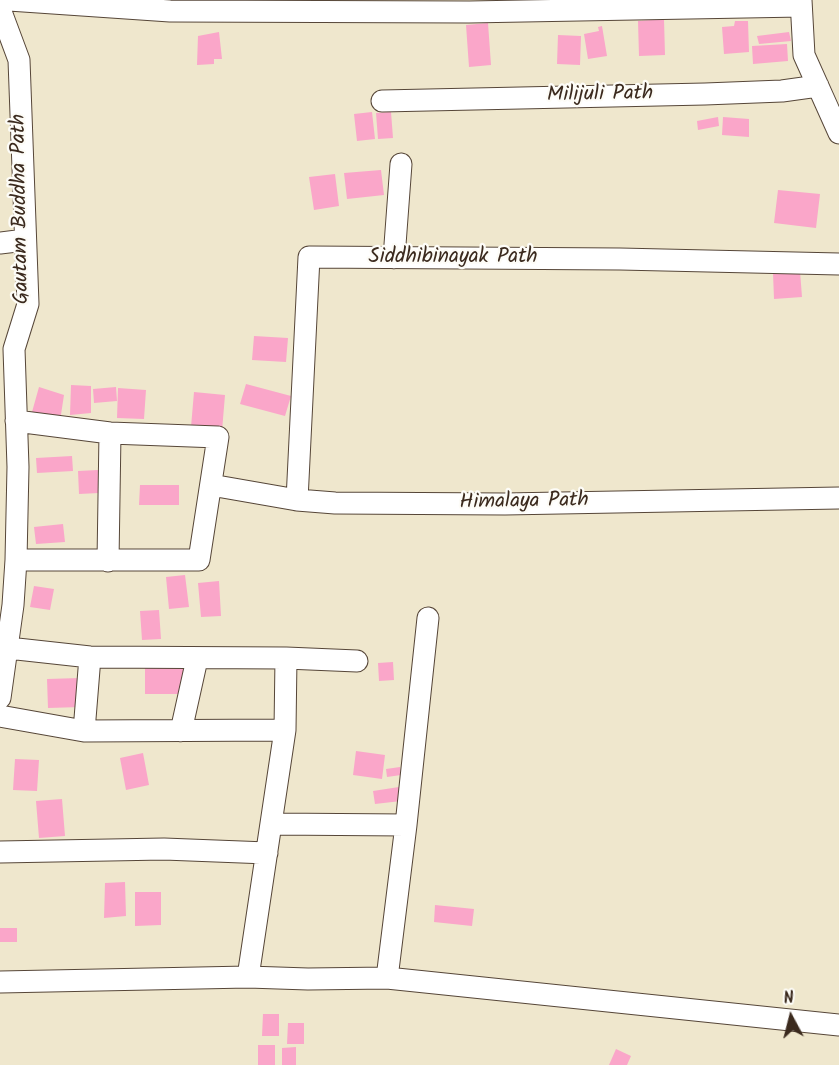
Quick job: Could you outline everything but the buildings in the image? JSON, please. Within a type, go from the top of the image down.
[{"type":"street","points":[[9,0],[170,11],[469,12],[801,3],[804,55],[839,133]]},
{"type":"street","name":"Gautam Buddha Path","points":[[0,9],[19,60],[28,304],[7,349],[16,421],[18,467],[16,560],[7,604],[8,648],[0,698]]},
{"type":"street","name":"Milijuli Path","points":[[382,101],[705,94],[782,91],[818,86]]},
{"type":"street","points":[[394,258],[401,164]]},
{"type":"street","points":[[0,243],[25,240]]},
{"type":"street","name":"Siddhibinayak Path","points":[[297,500],[309,257],[620,259],[839,264]]},
{"type":"street","points":[[16,421],[110,433],[218,437],[199,560],[16,560]]},
{"type":"street","points":[[108,561],[110,433]]},
{"type":"street","name":"Himalaya Path","points":[[211,485],[297,500],[335,503],[505,504],[839,498]]},
{"type":"street","points":[[387,978],[428,618]]},
{"type":"street","points":[[8,648],[90,657],[286,658],[357,661]]},
{"type":"street","points":[[84,731],[90,657]]},
{"type":"street","points":[[248,977],[285,730],[286,658]]},
{"type":"street","points":[[182,731],[197,659]]},
{"type":"street","points":[[0,716],[84,731],[285,730]]},
{"type":"street","points":[[272,824],[406,825]]},
{"type":"street","points":[[0,852],[164,849],[267,853]]},
{"type":"street","points":[[0,982],[248,977],[308,980],[387,978],[839,1024]]}]
